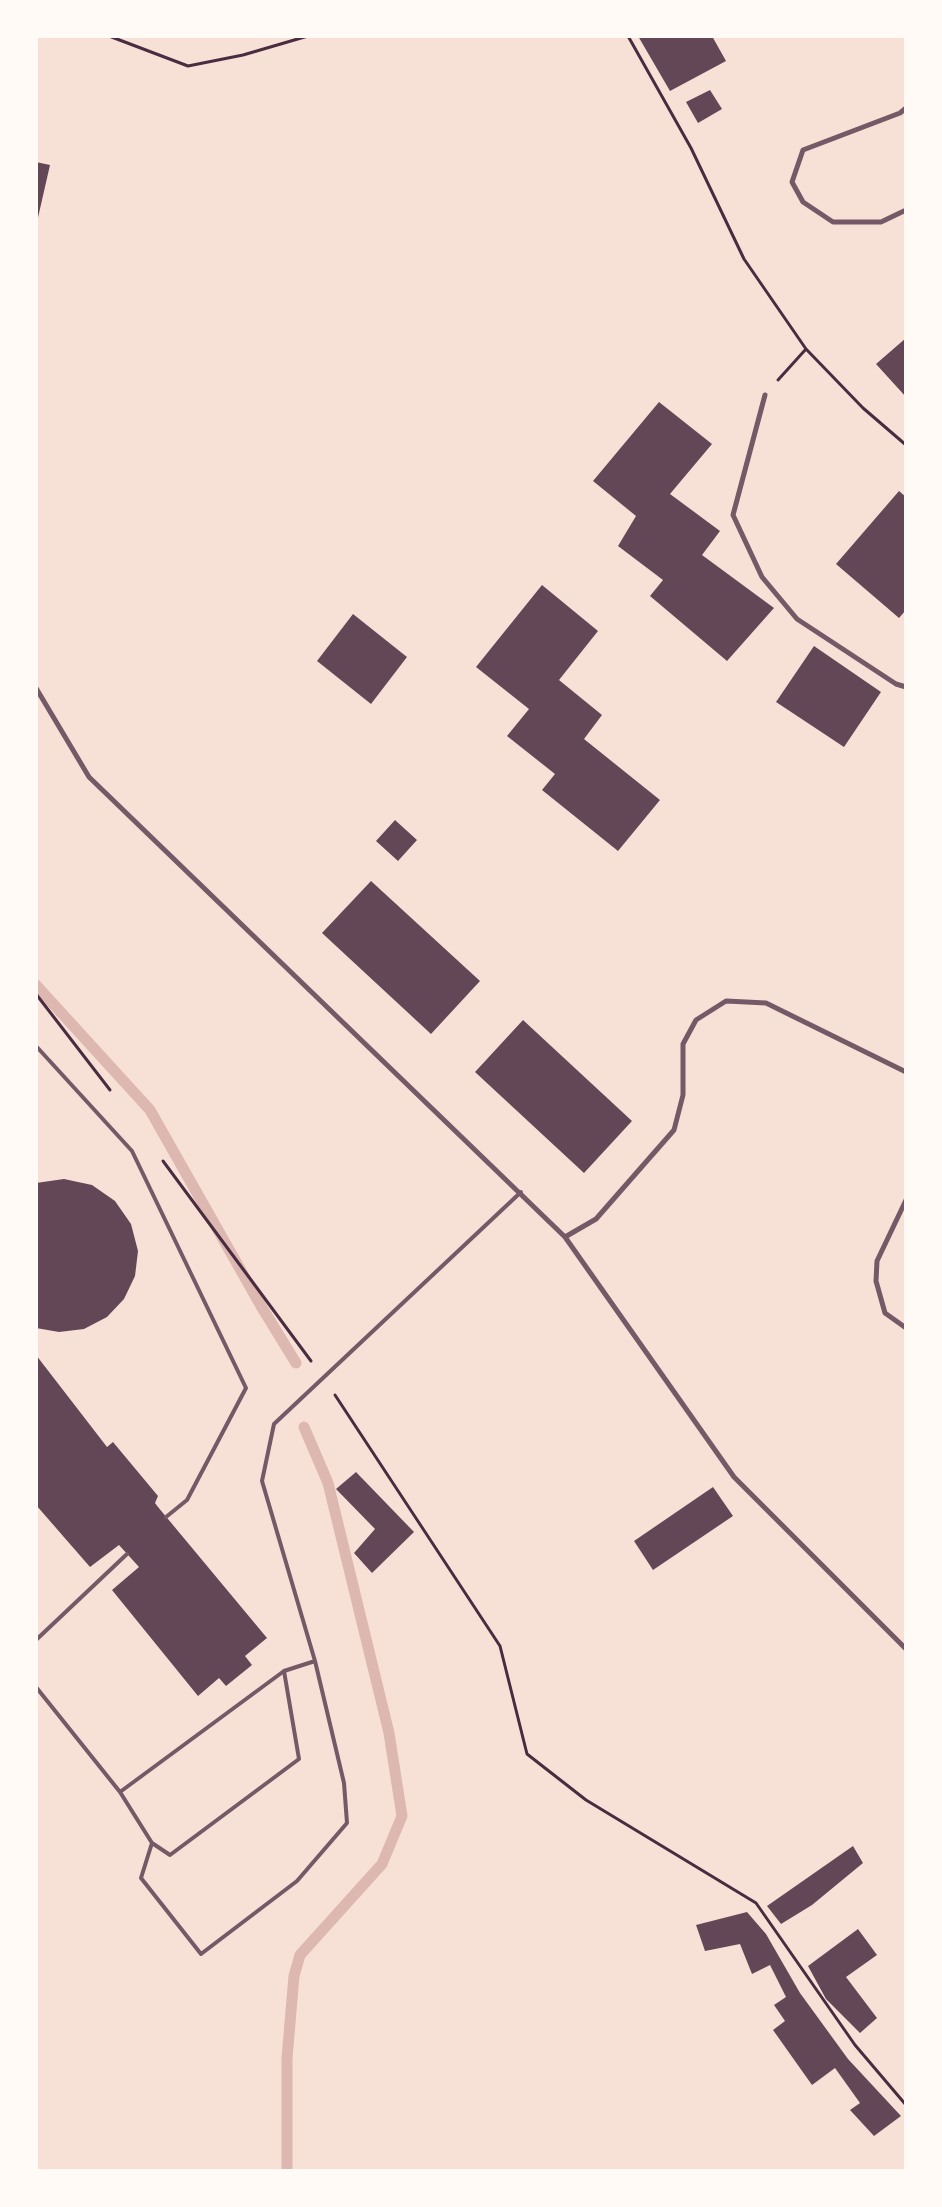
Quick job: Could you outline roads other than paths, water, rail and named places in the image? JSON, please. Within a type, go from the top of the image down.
[{"type":"street","points":[[906,108],[900,113],[803,150],[792,182],[803,202],[833,222],[881,222],[906,210]]},
{"type":"street","points":[[765,395],[733,515],[762,577],[796,619],[896,684],[906,687]]},
{"type":"street","points":[[36,688],[89,777],[565,1237],[734,1477],[906,1649]]},
{"type":"street","points":[[565,1237],[596,1220],[674,1130],[683,1095],[683,1044],[696,1020],[726,1002],[766,1003],[906,1072]]},
{"type":"street","points":[[906,1200],[877,1261],[876,1281],[885,1313],[906,1328]]},
{"type":"lane","points":[[36,1046],[132,1151],[246,1388],[187,1500],[166,1517]]},
{"type":"lane","points":[[152,1843],[141,1878],[201,1954],[297,1881],[347,1824],[344,1783],[315,1661],[262,1481],[274,1424],[520,1192]]},
{"type":"lane","points":[[36,1640],[127,1554]]},
{"type":"lane","points":[[120,1792],[284,1671],[315,1661]]},
{"type":"lane","points":[[36,1687],[120,1792],[152,1843],[170,1855],[299,1759],[284,1671]]},
{"type":"waterway","points":[[36,985],[150,1110],[261,1306],[296,1363]]},
{"type":"waterway","points":[[287,2171],[287,2058],[294,1976],[300,1955],[382,1864],[402,1816],[389,1733],[328,1483],[304,1427]]}]
